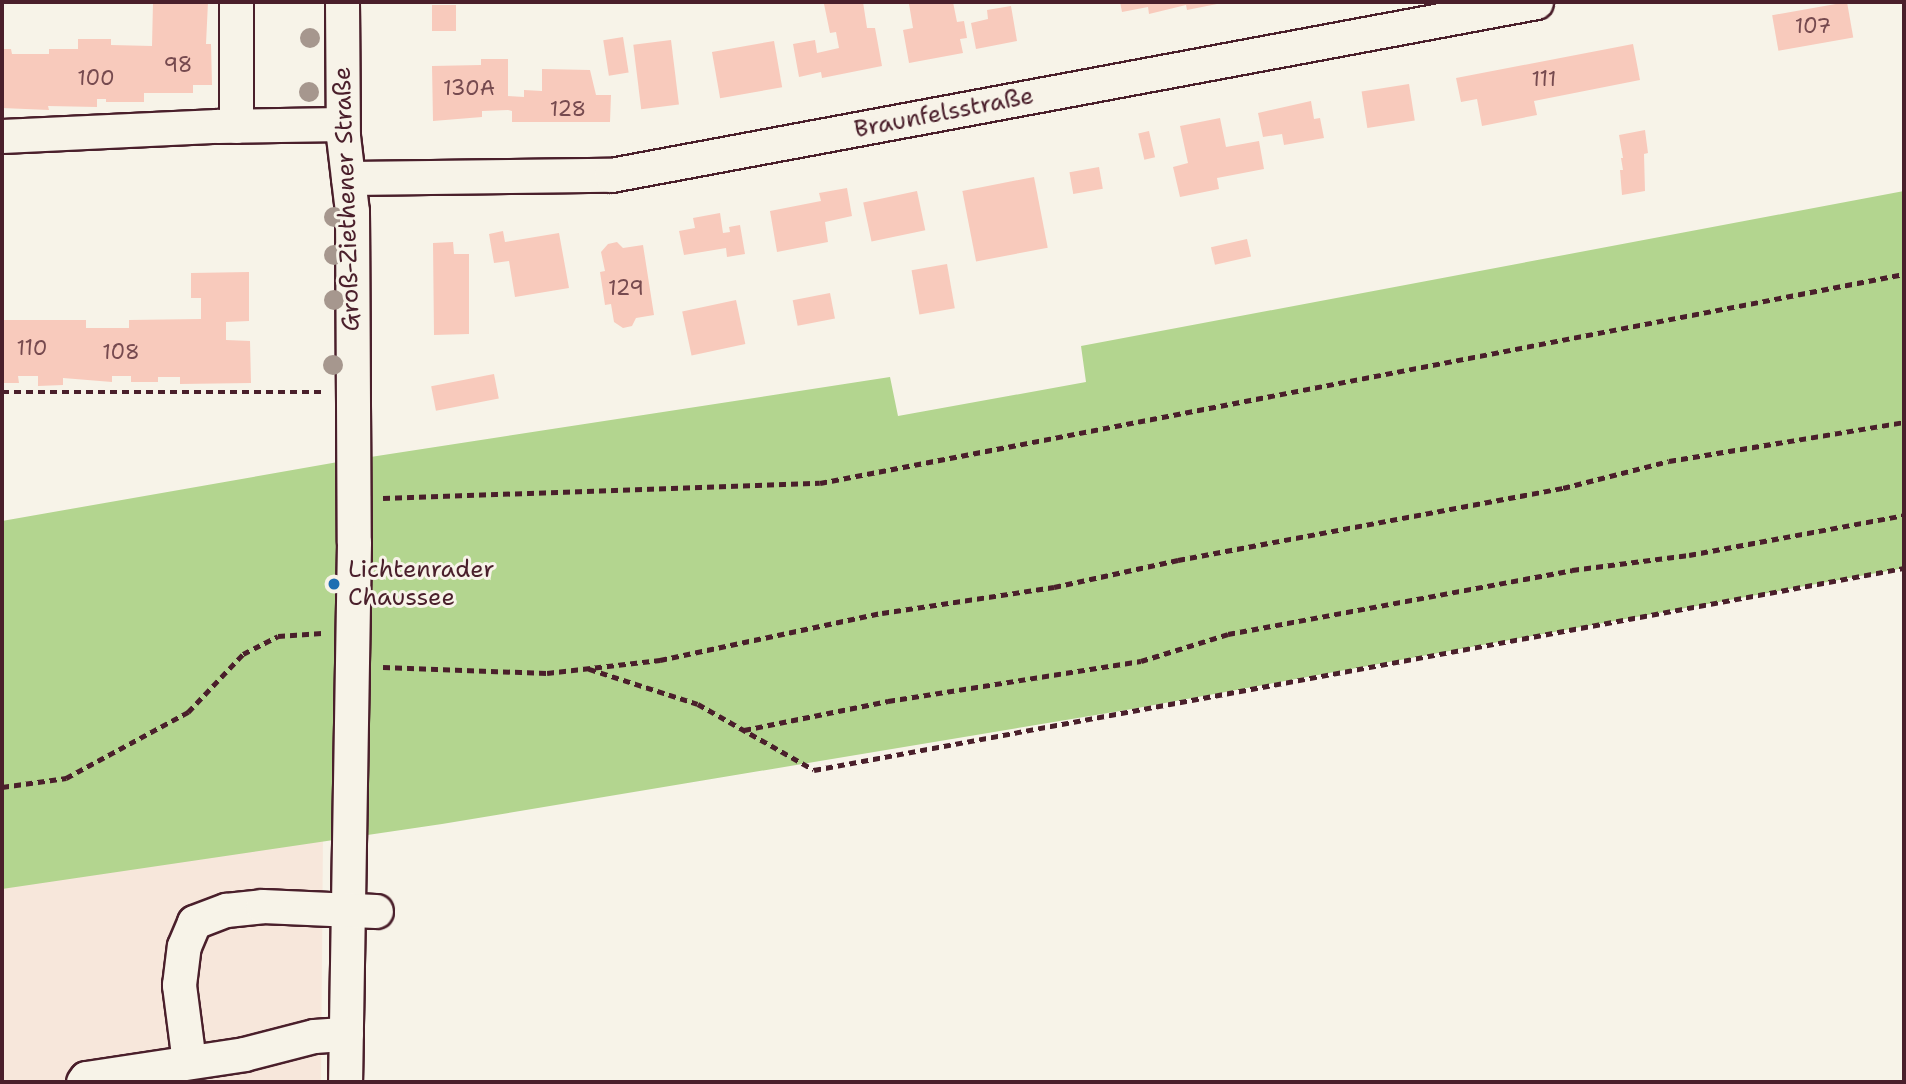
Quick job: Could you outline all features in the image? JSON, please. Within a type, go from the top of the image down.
[{"type":"street","points":[[236,2],[236,125]]},
{"type":"street","name":"Groß-Ziethener Straße","points":[[342,2],[342,124],[352,211],[352,438],[366,663]]},
{"type":"street","name":"Braunfelsstraße","points":[[348,178],[611,175],[1536,2]]},
{"type":"street","points":[[2,136],[236,125],[342,124]]},
{"type":"street","points":[[345,1082],[346,1034],[362,911],[366,663]]},
{"type":"street","points":[[189,1062],[179,985],[184,946],[194,922],[226,911],[262,906],[362,911]]},
{"type":"street","points":[[83,1082],[86,1078],[244,1054],[314,1036],[346,1034]]},
{"type":"path","points":[[383,498],[820,483],[1904,274]]},
{"type":"path","points":[[2,392],[326,392]]},
{"type":"path","points":[[2,787],[66,778],[188,712],[243,654],[278,636],[324,633],[366,663],[547,673],[660,660],[882,613],[1054,587],[1178,560],[1563,488],[1669,461],[1904,422]]},
{"type":"path","points":[[744,730],[888,701],[1141,661],[1228,634],[1572,570],[1689,555],[1904,515]]},
{"type":"path","points":[[584,668],[698,704],[814,770],[1904,568]]},
{"type":"shaded area","points":[[323,834],[321,1082],[2,1082],[2,884]]},
{"type":"green space","points":[[1904,191],[1904,568],[1132,709],[442,824],[2,889],[2,521],[338,462],[890,377],[898,416],[1086,382],[1081,346]]},
{"type":"building","points":[[153,2],[208,2],[206,44],[211,44],[212,85],[193,85],[193,93],[144,93],[144,102],[106,102],[106,99],[97,99],[97,107],[48,106],[49,110],[2,108],[2,49],[11,49],[12,54],[49,54],[49,49],[78,49],[78,39],[111,39],[111,45],[152,46]]},
{"type":"building","points":[[863,2],[867,28],[875,28],[882,66],[822,78],[821,72],[799,77],[793,44],[815,40],[817,53],[839,48],[836,32],[830,33],[824,4]]},
{"type":"building","points":[[953,2],[957,22],[964,21],[967,38],[960,39],[963,53],[909,63],[903,30],[913,28],[909,4]]},
{"type":"building","points":[[1120,2],[1222,3],[1187,10],[1186,5],[1149,14],[1148,7],[1122,12]]},
{"type":"building","points":[[1847,2],[1853,37],[1778,51],[1772,15]]},
{"type":"building","points":[[432,5],[456,5],[456,31],[432,31]]},
{"type":"building","points":[[1011,6],[1017,41],[976,49],[971,23],[988,19],[987,10]]},
{"type":"building","points":[[623,37],[629,73],[609,76],[603,40]]},
{"type":"building","points":[[671,40],[679,105],[641,109],[633,45]]},
{"type":"building","points":[[774,41],[782,87],[720,98],[712,52]]},
{"type":"building","points":[[1633,44],[1640,80],[1534,101],[1537,115],[1482,126],[1477,99],[1461,102],[1456,78]]},
{"type":"building","points":[[481,59],[508,59],[508,96],[524,97],[524,90],[542,91],[542,69],[590,70],[596,95],[611,95],[610,122],[512,122],[512,111],[508,110],[482,111],[482,117],[433,121],[432,66],[481,65]]},
{"type":"building","points":[[1409,84],[1415,121],[1367,128],[1362,92]]},
{"type":"building","points":[[1311,101],[1314,119],[1320,118],[1324,138],[1284,145],[1282,134],[1263,137],[1258,113]]},
{"type":"building","points":[[1220,118],[1226,147],[1259,141],[1264,169],[1217,178],[1219,189],[1180,197],[1173,167],[1188,163],[1180,126]]},
{"type":"building","points":[[1645,130],[1648,153],[1644,154],[1645,191],[1622,195],[1620,170],[1623,170],[1623,158],[1619,135]]},
{"type":"building","points":[[1149,131],[1155,157],[1144,160],[1138,133]]},
{"type":"building","points":[[1099,167],[1103,189],[1073,194],[1069,172]]},
{"type":"building","points":[[1034,177],[1048,248],[976,262],[962,191]]},
{"type":"building","points":[[847,188],[852,216],[825,222],[828,242],[777,252],[770,211],[821,201],[819,193]]},
{"type":"building","points":[[917,191],[925,230],[872,242],[863,202]]},
{"type":"building","points":[[720,213],[723,233],[730,232],[729,227],[740,225],[745,254],[727,257],[726,248],[684,255],[679,231],[695,228],[693,218]]},
{"type":"building","points":[[503,231],[505,242],[559,233],[569,288],[515,297],[509,261],[494,263],[489,234]]},
{"type":"building","points":[[1247,239],[1251,257],[1215,265],[1211,247]]},
{"type":"building","points":[[453,242],[454,254],[469,254],[469,334],[434,335],[433,243]]},
{"type":"building","points":[[617,242],[623,248],[643,245],[654,315],[636,318],[632,326],[623,328],[614,322],[611,304],[605,305],[600,272],[605,271],[601,252],[608,244]]},
{"type":"building","points":[[947,264],[955,308],[919,315],[912,270]]},
{"type":"building","points":[[249,272],[249,321],[226,322],[226,340],[250,341],[251,383],[180,384],[180,377],[158,377],[158,382],[131,382],[131,376],[112,376],[112,382],[63,378],[63,385],[38,386],[38,376],[18,376],[19,383],[2,383],[2,320],[86,320],[86,328],[129,328],[129,320],[201,319],[201,298],[191,298],[191,273]]},
{"type":"building","points":[[830,293],[835,319],[798,326],[793,300]]},
{"type":"building","points":[[736,300],[745,344],[692,355],[682,311]]},
{"type":"building","points":[[494,374],[499,399],[436,411],[431,386]]},
{"type":"place","name":"Lichtenrader Chaussee","points":[[334,584]]}]
